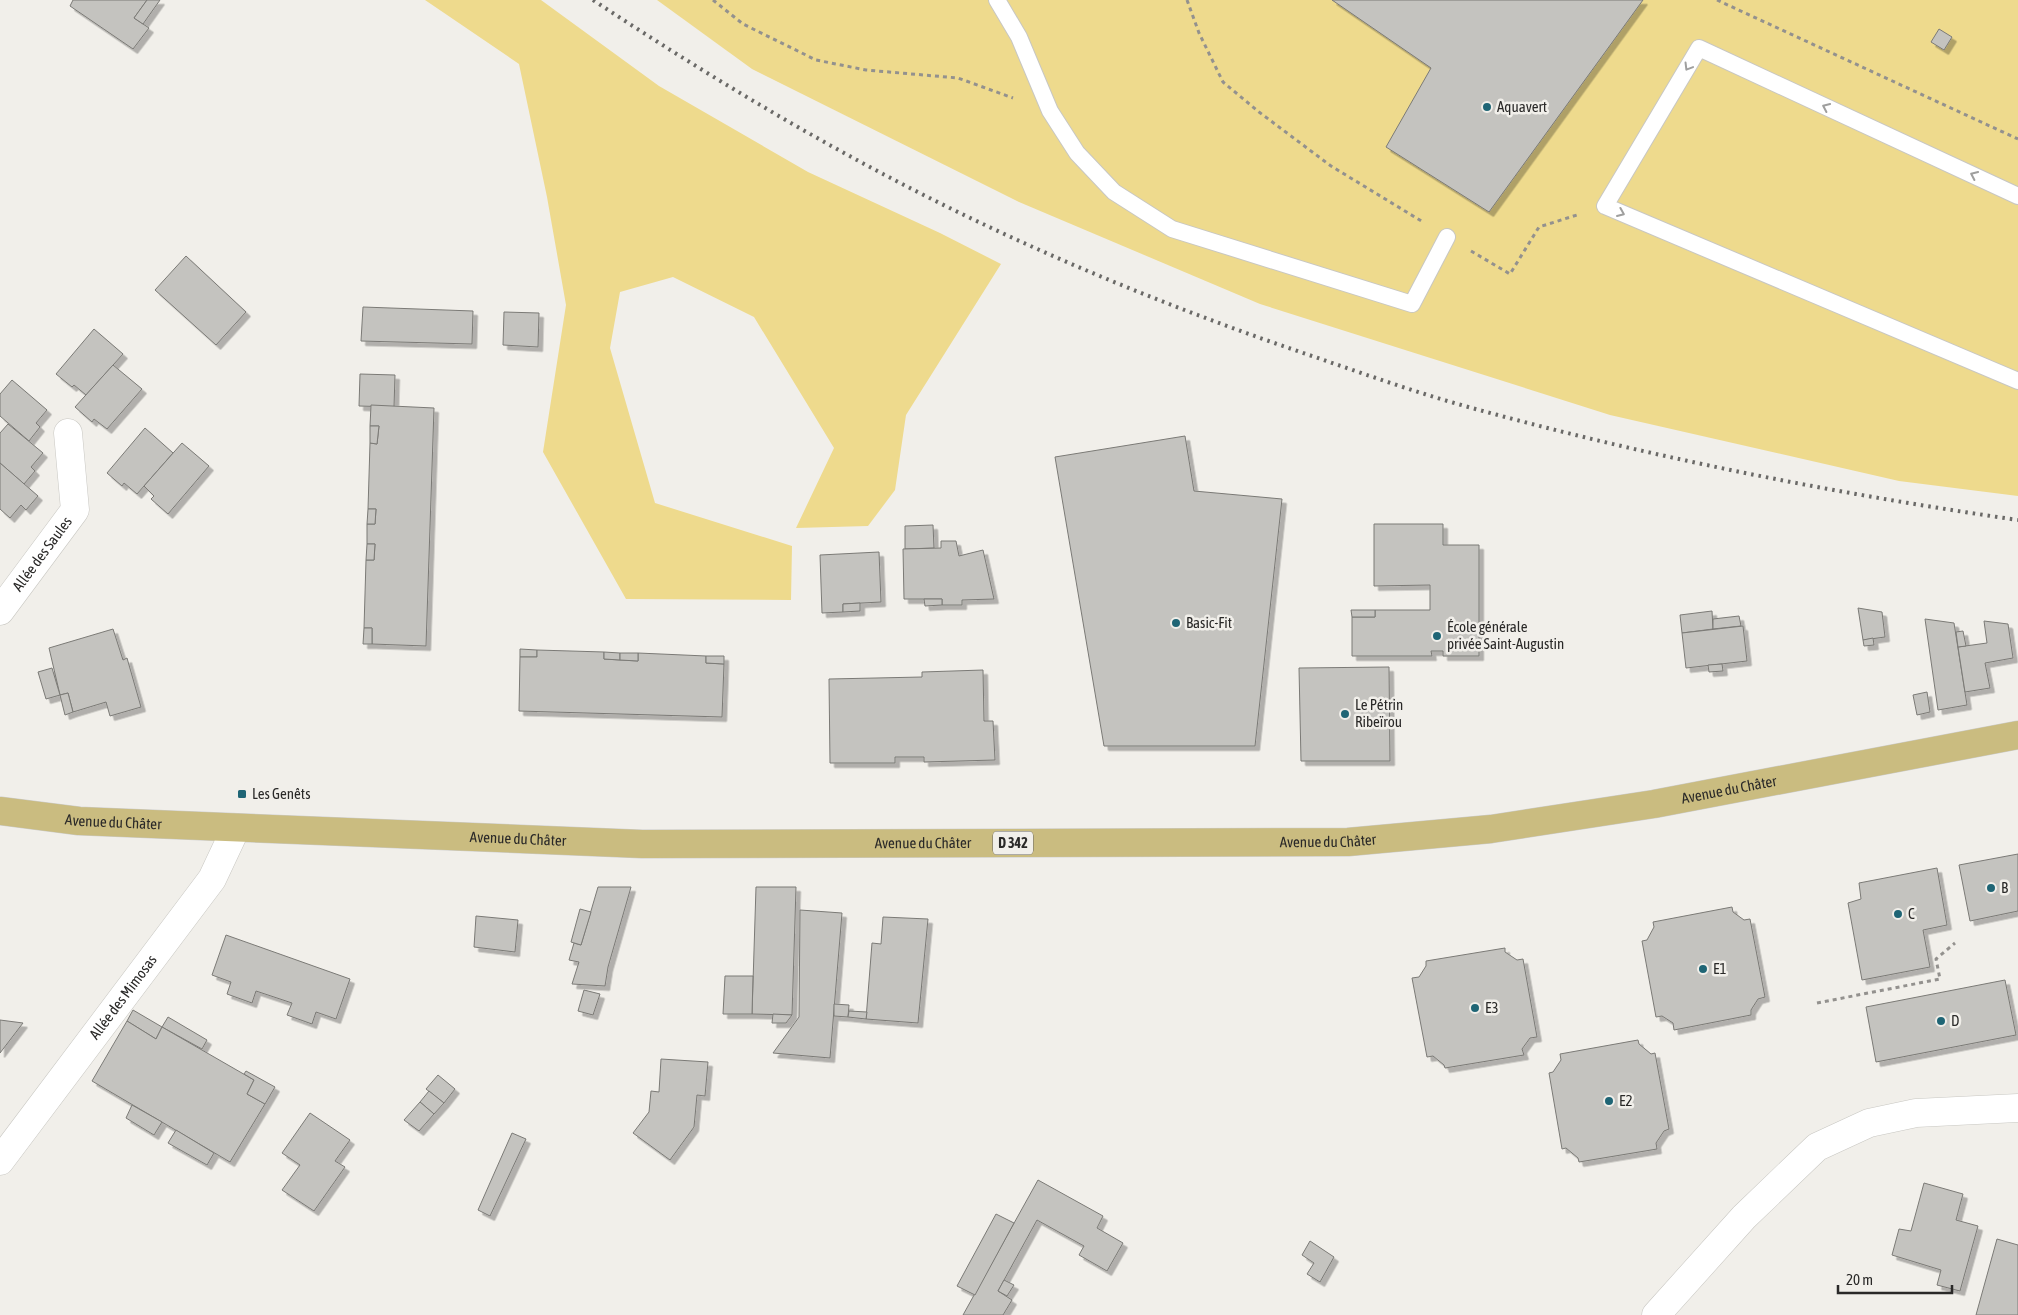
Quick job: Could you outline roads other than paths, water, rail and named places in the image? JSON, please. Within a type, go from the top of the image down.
[{"type":"main road","name":"Avenue du Châter","points":[[0,811],[79,821],[642,844],[1348,842],[1491,828],[1654,804],[2018,735]]},
{"type":"street","name":"Allée des Saules","points":[[0,611],[75,510],[68,433]]},
{"type":"street","name":"Allée des Mimosas","points":[[0,1161],[212,878],[236,828]]},
{"type":"street","points":[[1656,1315],[1744,1218],[1817,1148],[1869,1123],[1916,1113],[2018,1108]]},
{"type":"lane","points":[[997,0],[1019,37],[1050,111],[1076,153],[1114,192],[1172,229],[1412,304],[1447,237]]},
{"type":"lane","points":[[2018,196],[1699,48],[1605,206],[2018,381]]},
{"type":"railway","points":[[593,0],[772,112],[883,174],[1041,251],[1204,318],[1440,399],[1616,445],[1816,487],[2018,520]]},
{"type":"place","name":"Aquavert","points":[[1487,107]]},
{"type":"place","name":"Basic-Fit","points":[[1176,623]]},
{"type":"place","name":"École générale privée Saint-Augustin","points":[[1437,636]]},
{"type":"place","name":"Le Pétrin Ribeïrou","points":[[1345,714]]},
{"type":"place","name":"Les Genêts","points":[[242,794]]},
{"type":"place","name":"B","points":[[1991,888]]},
{"type":"place","name":"C","points":[[1898,914]]},
{"type":"place","name":"E1","points":[[1703,969]]},
{"type":"place","name":"E3","points":[[1475,1008]]},
{"type":"place","name":"D","points":[[1941,1021]]},
{"type":"place","name":"E2","points":[[1609,1101]]}]
